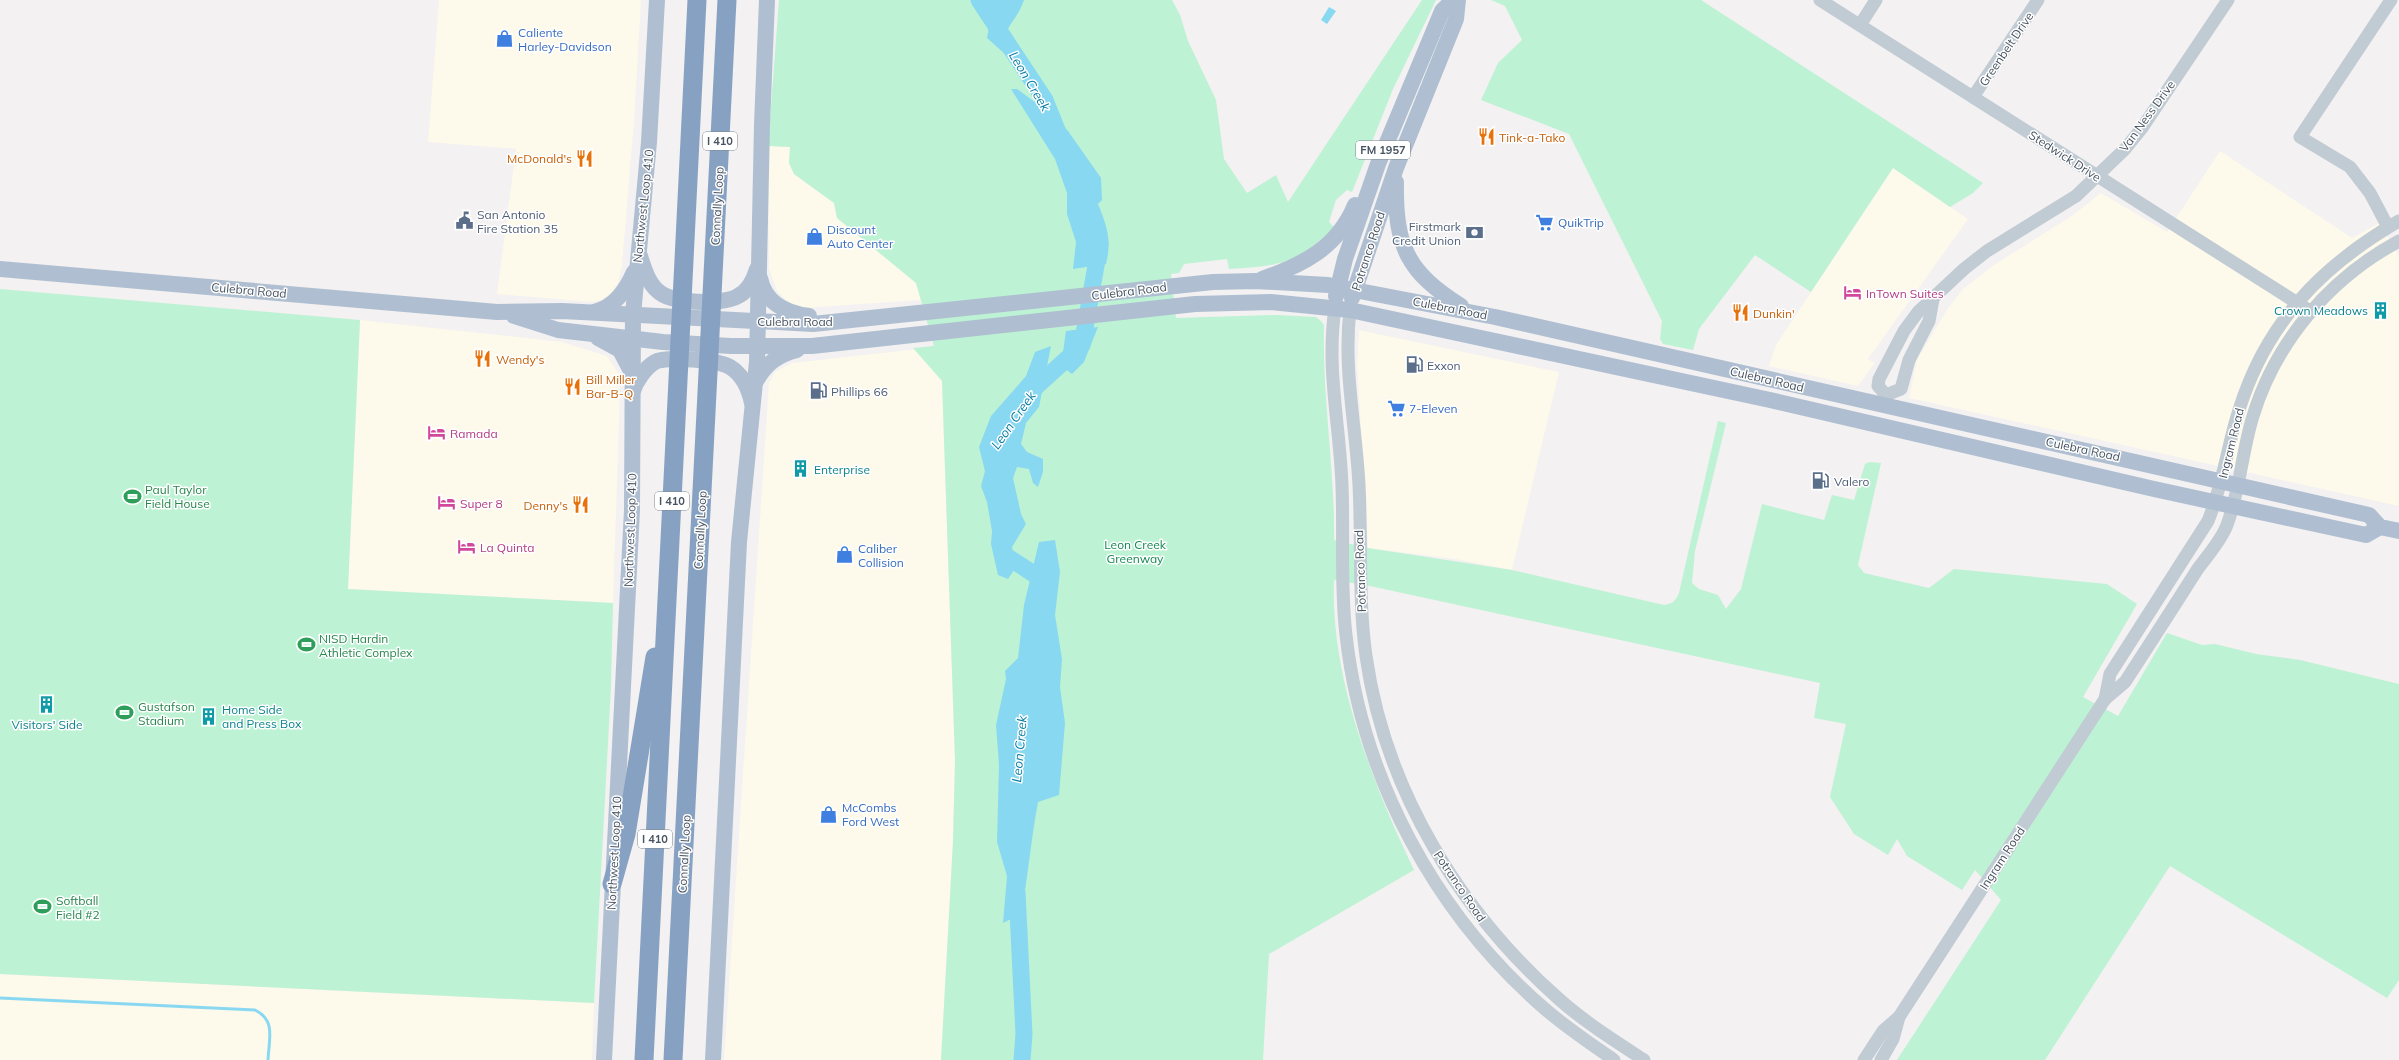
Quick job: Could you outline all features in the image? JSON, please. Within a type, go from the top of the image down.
[{"type":"highway","name":"I 410","points":[[644,1060],[684,277],[696,0]]},
{"type":"highway","name":"Connally Loop","points":[[673,1060],[727,0]]},
{"type":"highway","points":[[612,884],[626,834],[652,665],[666,619]]},
{"type":"main road","name":"Northwest Loop 410","points":[[604,1060],[631,533],[633,315],[649,142],[657,0]]},
{"type":"main road","points":[[713,1060],[738,560],[756,381],[767,0]]},
{"type":"main road","name":"Potranco Road","points":[[1343,309],[1338,286],[1378,164],[1442,11],[1453,0]]},
{"type":"main road","name":"Potranco Road","points":[[1343,309],[1355,289],[1396,168],[1456,19],[1458,0]]},
{"type":"main road","points":[[1255,281],[1291,268],[1325,248],[1344,226],[1364,182],[1378,164]]},
{"type":"main road","points":[[1396,168],[1397,223],[1407,255],[1430,285],[1471,313]]},
{"type":"main road","points":[[639,253],[651,282],[657,291],[669,298],[680,300],[724,301],[733,298],[749,286],[759,265]]},
{"type":"main road","points":[[590,312],[608,306],[623,293],[634,272],[639,253]]},
{"type":"main road","points":[[759,265],[761,282],[766,293],[782,309],[800,315],[844,320]]},
{"type":"main road","name":"Culebra Road","points":[[0,269],[497,312],[590,312],[814,324],[1037,301],[1181,284],[1255,281],[1338,286],[1885,400],[2369,515],[2380,527],[2399,531]]},
{"type":"main road","name":"Culebra Road","points":[[497,312],[558,330],[663,342],[757,346],[812,346],[1183,306],[1255,302],[1343,309],[1878,424],[2217,503],[2366,535],[2380,527]]},
{"type":"main road","points":[[580,333],[606,341],[617,347],[628,364],[633,386]]},
{"type":"main road","points":[[756,381],[768,364],[776,357],[812,346]]},
{"type":"main road","points":[[633,386],[647,369],[660,360],[720,363],[731,367],[740,376],[747,388],[753,406]]},
{"type":"street","name":"Stedwick Drive","points":[[1820,0],[2096,177],[2297,301],[2310,311]]},
{"type":"street","points":[[1860,25],[1876,0]]},
{"type":"street","name":"Greenbelt Drive","points":[[1973,97],[2038,0]]},
{"type":"street","name":"Van Ness Drive","points":[[1885,400],[1878,386],[1879,379],[1904,331],[1918,312],[1964,269],[1987,251],[2059,208],[2096,177],[2125,149],[2142,128],[2228,0]]},
{"type":"street","points":[[2391,0],[2300,137],[2350,167],[2393,224]]},
{"type":"street","name":"Ingram Road","points":[[2105,699],[2110,674],[2208,521],[2217,503],[2238,412],[2250,377],[2264,348],[2297,301],[2346,254],[2393,224]]},
{"type":"street","name":"Ingram Road","points":[[1864,1060],[1883,1032],[1898,1017],[2105,699],[2128,677],[2226,526],[2233,506],[2253,416],[2264,386],[2279,357],[2310,311],[2335,286],[2360,266],[2399,241]]},
{"type":"street","points":[[1878,424],[1885,400],[1901,389],[1909,360],[1918,340],[1930,321],[1933,299]]},
{"type":"street","name":"Potranco Road","points":[[1343,309],[1348,345],[1349,380],[1359,483],[1360,606],[1366,658],[1376,705],[1404,787],[1440,858],[1465,897],[1494,933],[1561,1001],[1642,1060]]},
{"type":"street","name":"Potranco Road","points":[[1343,309],[1332,376],[1342,485],[1344,608],[1350,661],[1360,710],[1374,756],[1388,794],[1407,834],[1434,880],[1479,942],[1545,1009],[1614,1060]]},
{"type":"street","points":[[1344,608],[1360,606]]},
{"type":"street","points":[[1388,794],[1404,787]]},
{"type":"street","name":"Ingram Road","points":[[1881,1060],[1893,1039],[1898,1017]]},
{"type":"shaded area","points":[[439,0],[641,0],[634,122],[622,265],[618,283],[611,293],[602,300],[592,302],[497,294],[516,149],[428,142]]},
{"type":"shaded area","name":"Discount Auto Center","points":[[768,146],[790,147],[789,163],[794,174],[834,203],[837,218],[916,283],[921,300],[803,308],[794,306],[777,291],[769,269]]},
{"type":"shaded area","points":[[2220,151],[2352,238],[2379,223],[2399,256],[2399,506],[1909,398],[1917,360],[1946,311],[1963,289],[1994,265],[2073,215],[2101,193],[2167,232]]},
{"type":"shaded area","points":[[1893,168],[1968,219],[1868,359],[1875,363],[1858,386],[1769,366],[1776,345]]},
{"type":"shaded area","points":[[360,320],[562,342],[607,356],[618,373],[620,391],[613,603],[348,590]]},
{"type":"shaded area","points":[[1359,330],[1559,372],[1512,570],[1455,559],[1368,548],[1357,363]]},
{"type":"shaded area","points":[[935,347],[942,381],[955,760],[953,841],[941,1060],[724,1060],[769,383],[775,372],[792,363]]},
{"type":"shaded area","points":[[0,974],[594,1003],[592,1060],[0,1060]]},
{"type":"green space","name":"Leon Creek Greenway","points":[[779,0],[1172,0],[1180,15],[1188,41],[1216,100],[1224,159],[1247,193],[1276,175],[1288,202],[1422,0],[1436,0],[1393,89],[1352,192],[1347,190],[1336,200],[1329,222],[1334,227],[1309,249],[1287,261],[1262,266],[1229,269],[1227,259],[1184,264],[1179,273],[1171,274],[1176,318],[1276,315],[1316,317],[1324,325],[1325,379],[1333,486],[1334,540],[1368,548],[1512,570],[1664,605],[1669,604],[1677,598],[1679,593],[1718,421],[1726,423],[1695,551],[1692,583],[1699,589],[1718,595],[1726,609],[1741,589],[1762,504],[1824,520],[1832,495],[1854,500],[1865,464],[1870,462],[1881,463],[1858,565],[1864,573],[1929,588],[1954,569],[2107,584],[2137,604],[2083,697],[2118,716],[2167,633],[2202,645],[2215,644],[2256,654],[2300,660],[2399,684],[2399,980],[2387,998],[2170,866],[2045,1060],[1897,1060],[2001,900],[1975,870],[1962,890],[1907,856],[1897,839],[1888,855],[1854,834],[1830,797],[1846,724],[1814,718],[1820,683],[1370,586],[1334,580],[1335,617],[1339,654],[1357,729],[1384,802],[1414,870],[1269,954],[1263,1060],[941,1060],[953,841],[955,760],[942,381],[913,348],[934,346],[916,283],[837,218],[834,203],[794,174],[789,163],[790,147],[768,146]]},
{"type":"green space","points":[[1491,0],[1701,0],[1983,183],[1973,193],[1950,207],[1893,168],[1811,292],[1755,255],[1699,329],[1693,350],[1663,344],[1660,339],[1662,321],[1569,134],[1481,100],[1498,63],[1522,40],[1505,6]]},
{"type":"green space","name":"NISD Hardin Athletic Complex","points":[[0,289],[360,320],[348,589],[613,603],[611,687],[594,1003],[0,974]]},
{"type":"water","points":[[973,0],[1024,0],[1021,8],[1007,31],[1004,45],[1005,54],[987,38],[989,26]]},
{"type":"water","points":[[1329,7],[1336,11],[1327,24],[1321,20]]},
{"type":"water","points":[[1011,89],[1017,89],[1054,116],[1068,131],[1101,178],[1102,200],[1098,204],[1108,233],[1109,248],[1106,264],[1073,269],[1076,242],[1067,214],[1067,193],[1055,159]]},
{"type":"water","points":[[1098,327],[1084,362],[1072,374],[1061,366],[1066,331]]},
{"type":"water","points":[[1051,346],[1039,407],[1026,423],[1021,444],[1027,452],[1043,459],[1043,472],[1038,487],[1033,483],[1029,469],[1017,467],[1013,478],[1021,514],[1026,524],[1012,547],[1016,567],[1008,579],[998,575],[991,544],[992,531],[987,502],[981,486],[985,471],[979,447],[991,416],[1026,376],[1035,352]]},
{"type":"water","points":[[1055,540],[1060,572],[1055,615],[1062,659],[1060,687],[1065,723],[1059,795],[1038,802],[1021,914],[1003,923],[1007,876],[997,842],[999,765],[996,725],[1006,679],[1005,671],[1018,658],[1024,605],[1039,542]]},
{"type":"waterway","name":"Leon Creek","points":[[979,0],[1045,100],[1059,135]]},
{"type":"waterway","name":"Leon Creek","points":[[1027,395],[1082,345],[1100,243]]},
{"type":"waterway","name":"Leon Creek","points":[[1003,546],[1003,554],[1040,578],[1038,592]]},
{"type":"waterway","name":"Leon Creek","points":[[1017,892],[1024,1034],[1022,1060]]},
{"type":"waterway","points":[[0,998],[255,1010],[262,1014],[269,1025],[270,1038],[268,1060]]},
{"type":"place","name":"Caliente Harley-Davidson","points":[[505,39]]},
{"type":"place","name":"Tink-a-Tako","points":[[1486,137]]},
{"type":"place","name":"McDonald's","points":[[585,158]]},
{"type":"place","name":"San Antonio Fire Station 35","points":[[464,221]]},
{"type":"place","name":"QuikTrip","points":[[1545,222]]},
{"type":"place","name":"Firstmark Credit Union","points":[[1474,233]]},
{"type":"place","name":"Discount Auto Center","points":[[814,236]]},
{"type":"place","name":"InTown Suites","points":[[1853,293]]},
{"type":"place","name":"Crown Meadows","points":[[2381,310]]},
{"type":"place","name":"Dunkin'","points":[[1740,313]]},
{"type":"place","name":"Wendy's","points":[[483,359]]},
{"type":"place","name":"Exxon","points":[[1414,365]]},
{"type":"place","name":"Bill Miller Bar-B-Q","points":[[573,386]]},
{"type":"place","name":"Phillips 66","points":[[818,391]]},
{"type":"place","name":"7-Eleven","points":[[1396,408]]},
{"type":"place","name":"Ramada","points":[[437,433]]},
{"type":"place","name":"Enterprise","points":[[801,469]]},
{"type":"place","name":"Valero","points":[[1821,481]]},
{"type":"place","name":"Paul Taylor Field House","points":[[132,496]]},
{"type":"place","name":"Super 8","points":[[447,503]]},
{"type":"place","name":"Denny's","points":[[581,505]]},
{"type":"place","name":"La Quinta","points":[[467,547]]},
{"type":"place","name":"Caliber Collision","points":[[845,555]]},
{"type":"place","name":"NISD Hardin Athletic Complex","points":[[306,645]]},
{"type":"place","name":"Visitors' Side","points":[[47,705]]},
{"type":"place","name":"Gustafson Stadium","points":[[125,713]]},
{"type":"place","name":"Home Side and Press Box","points":[[209,716]]},
{"type":"place","name":"McCombs Ford West","points":[[829,814]]},
{"type":"place","name":"Softball Field #2","points":[[43,907]]}]
